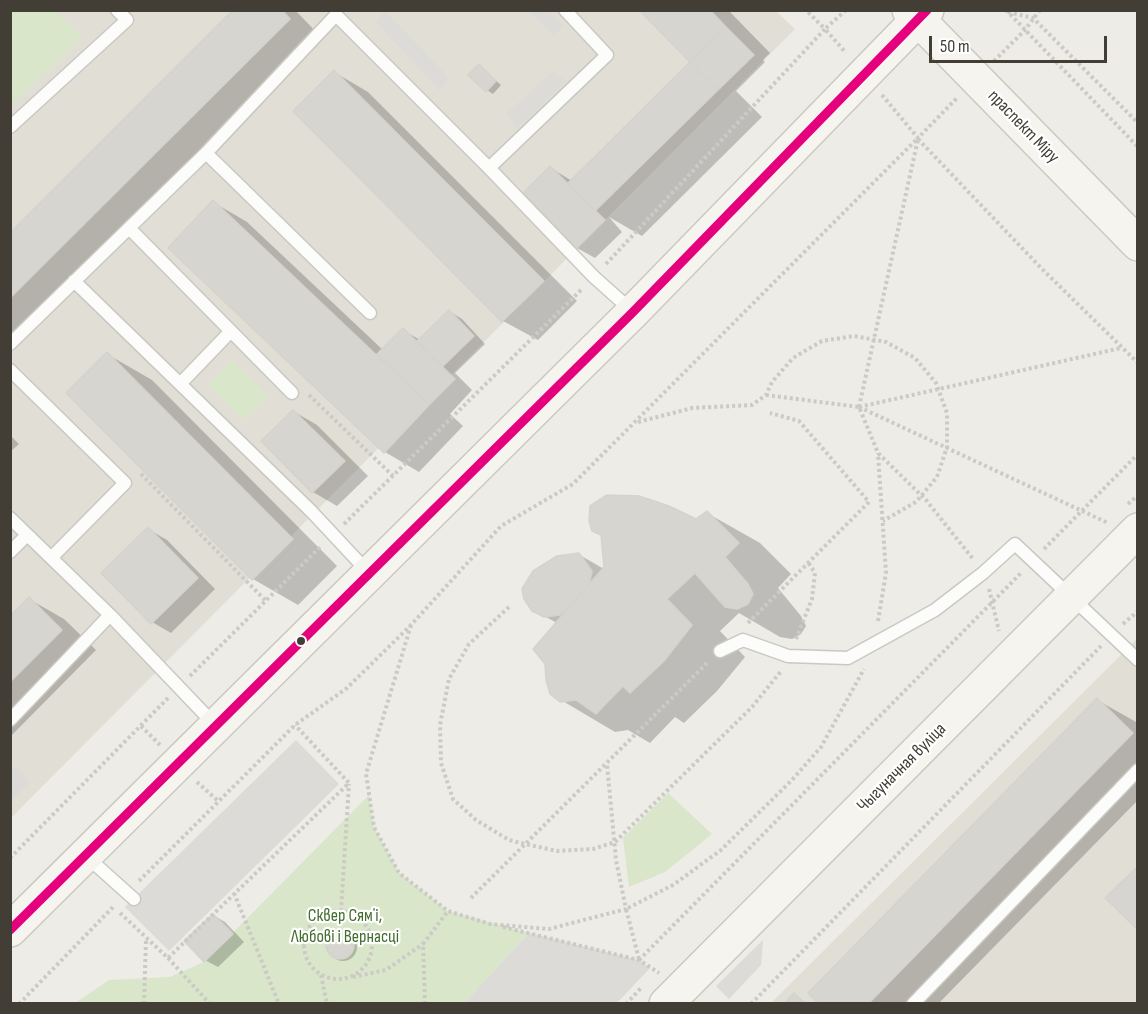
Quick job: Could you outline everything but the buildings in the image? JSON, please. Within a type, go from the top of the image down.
[{"type":"main road","points":[[10,930],[633,312],[864,74],[918,14]]},
{"type":"main road","name":"праспект Міру","points":[[918,14],[976,79],[1137,244]]},
{"type":"main road","name":"Чыгуначная вуліца","points":[[666,1004],[1072,598],[1123,527]]},
{"type":"lane","points":[[10,127],[127,21],[117,10]]},
{"type":"lane","points":[[489,168],[607,55],[565,10]]},
{"type":"lane","points":[[10,344],[206,153],[336,15],[594,277],[633,312]]},
{"type":"lane","points":[[206,153],[370,313]]},
{"type":"lane","points":[[129,228],[292,393]]},
{"type":"lane","points":[[74,281],[369,573]]},
{"type":"lane","points":[[180,384],[231,331]]},
{"type":"lane","points":[[10,370],[125,483],[52,557]]},
{"type":"lane","points":[[10,518],[110,615],[215,725]]},
{"type":"lane","points":[[10,552],[27,535]]},
{"type":"lane","points":[[720,651],[743,640],[788,656],[848,658],[935,610],[1016,544],[1110,637],[1137,660]]},
{"type":"lane","points":[[10,720],[110,615]]},
{"type":"lane","points":[[914,1004],[1137,770]]},
{"type":"lane","points":[[85,855],[130,896]]},
{"type":"path","points":[[806,10],[918,138],[1137,363]]},
{"type":"path","points":[[10,858],[180,686],[594,277],[825,29],[846,10]]},
{"type":"path","points":[[19,1004],[114,907],[130,896],[295,725],[347,688],[411,624],[501,526],[573,484],[1024,31],[1040,10]]},
{"type":"path","points":[[1006,11],[1033,18],[1137,123]]},
{"type":"path","points":[[1006,11],[1137,147]]},
{"type":"path","points":[[490,924],[549,929],[626,909],[673,885],[721,850],[792,780],[821,747],[862,674],[872,645],[886,573],[878,453],[859,407],[918,138]]},
{"type":"path","points":[[636,422],[692,408],[752,405],[766,396],[772,382],[793,358],[822,341],[854,336],[886,342],[915,358],[938,389],[947,413],[947,447],[937,477],[922,496],[916,502],[883,520]]},
{"type":"path","points":[[859,407],[1120,348]]},
{"type":"path","points":[[766,396],[859,407],[1123,527]]},
{"type":"path","points":[[471,898],[869,502],[799,421],[770,413]]},
{"type":"path","points":[[878,453],[926,500]]},
{"type":"path","points":[[639,960],[1137,454]]},
{"type":"path","points":[[508,607],[469,644],[448,679],[440,725],[441,763],[453,799],[476,820],[509,840],[557,851],[593,849],[615,842],[752,707],[783,669],[812,599],[815,573],[808,562]]},
{"type":"path","points":[[751,1004],[1137,611]]},
{"type":"path","points":[[411,624],[366,774],[374,827],[399,873],[448,911],[490,924],[639,960]]},
{"type":"path","points":[[295,725],[350,783],[341,911]]},
{"type":"path","points":[[607,764],[615,842],[626,909],[639,960]]},
{"type":"path","points":[[168,958],[350,783]]},
{"type":"path","points":[[234,893],[279,1004]]},
{"type":"path","points":[[114,907],[168,958],[210,1004]]},
{"type":"path","points":[[327,1004],[321,975],[306,959],[304,937],[316,918],[325,912],[341,911],[357,916],[366,924],[372,946],[364,968],[344,979]]},
{"type":"path","points":[[321,975],[344,979],[386,970],[423,944],[448,911]]},
{"type":"path","points":[[144,1004],[146,939]]},
{"type":"path","points":[[423,944],[425,1004]]},
{"type":"shaded area","points":[[11,11],[776,11],[795,29],[11,818]]},
{"type":"shaded area","points":[[385,11],[449,78],[440,91],[376,22]]},
{"type":"shaded area","points":[[528,11],[548,11],[563,26],[554,36]]},
{"type":"shaded area","points":[[553,71],[566,81],[517,128],[506,114]]},
{"type":"shaded area","points":[[1137,639],[1137,1003],[771,1003]]},
{"type":"shaded area","points":[[296,740],[339,784],[169,951],[125,907]]},
{"type":"shaded area","points":[[15,766],[30,781],[11,801],[11,770]]},
{"type":"shaded area","points":[[529,933],[639,960],[650,968],[617,1003],[464,1003]]},
{"type":"shaded area","points":[[763,940],[761,965],[729,999],[716,986]]},
{"type":"green space","points":[[11,10],[56,11],[82,37],[11,105]]},
{"type":"green space","points":[[233,360],[268,396],[243,420],[208,385]]},
{"type":"green space","points":[[668,793],[712,834],[665,872],[629,887],[623,838]]},
{"type":"green space","name":"Сквер Сямʼі, Любові і Вернасці","points":[[369,795],[374,827],[399,873],[448,911],[529,933],[464,1003],[74,1004],[109,980],[170,977],[204,962]]},
{"type":"transit line","points":[[10,930],[633,312],[927,10]]}]
